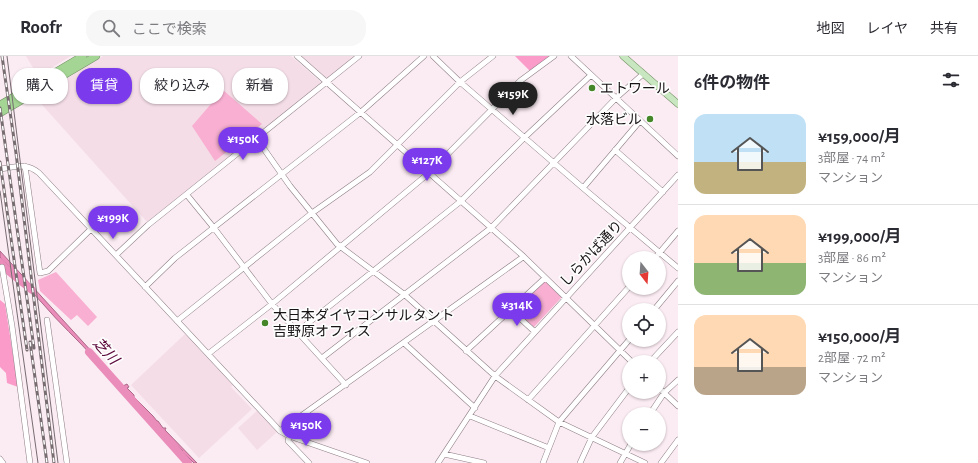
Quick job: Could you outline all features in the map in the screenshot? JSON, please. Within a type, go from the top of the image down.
[{"type":"highway","points":[[0,105],[83,56]]},
{"type":"highway","points":[[0,113],[96,56]]},
{"type":"main road","points":[[623,56],[678,104]]},
{"type":"street","points":[[297,56],[523,257],[625,355]]},
{"type":"street","points":[[116,255],[148,225],[359,56]]},
{"type":"street","points":[[145,287],[175,258],[361,112],[424,56]]},
{"type":"street","points":[[433,56],[460,82],[493,109],[524,138],[657,251]]},
{"type":"street","points":[[177,321],[312,213],[370,172],[460,82],[493,56]]},
{"type":"street","points":[[208,354],[272,304],[429,173],[520,81],[554,56]]},
{"type":"street","points":[[571,56],[678,156]]},
{"type":"street","points":[[322,358],[405,296],[491,228],[616,98],[643,74]]},
{"type":"street","points":[[297,332],[460,201],[591,75]]},
{"type":"street","points":[[583,188],[640,121]]},
{"type":"street","points":[[257,139],[312,213],[340,246],[405,296],[495,376],[559,422],[645,463]]},
{"type":"street","points":[[615,150],[663,192]]},
{"type":"street","points":[[25,166],[40,273],[48,271],[91,229]]},
{"type":"street","points":[[0,169],[29,166],[39,173],[280,431],[289,436],[367,463]]},
{"type":"street","name":"しらかば通り","points":[[438,463],[495,376],[678,175]]},
{"type":"street","points":[[187,195],[272,304],[346,385]]},
{"type":"street","points":[[661,251],[678,231]]},
{"type":"street","points":[[280,431],[523,257]]},
{"type":"street","points":[[666,259],[678,268]]},
{"type":"street","points":[[2,267],[12,326],[30,463]]},
{"type":"street","points":[[466,351],[545,278]]},
{"type":"street","points":[[660,303],[678,281]]},
{"type":"street","points":[[528,400],[622,295]]},
{"type":"street","points":[[511,310],[535,332]]},
{"type":"street","points":[[47,320],[67,463]]},
{"type":"street","points":[[657,355],[678,332]]},
{"type":"street","points":[[404,343],[475,408]]},
{"type":"street","points":[[543,463],[559,422],[623,347]]},
{"type":"street","points":[[666,391],[678,380]]},
{"type":"street","points":[[666,395],[678,406]]},
{"type":"street","points":[[580,463],[592,437],[622,397]]},
{"type":"street","points":[[470,416],[549,448]]},
{"type":"street","points":[[289,436],[288,441],[309,463]]},
{"type":"street","points":[[663,462],[678,440]]},
{"type":"street","points":[[620,463],[625,453]]},
{"type":"street","points":[[444,454],[484,463]]},
{"type":"street","points":[[0,459],[3,463]]},
{"type":"shaded area","points":[[26,56],[71,56],[51,68],[33,68]]},
{"type":"shaded area","points":[[103,56],[291,56],[322,83],[147,222],[41,104],[68,104],[68,78],[76,73],[76,104],[132,104],[132,68],[84,68]]},
{"type":"shaded area","points":[[299,56],[356,56],[327,80]]},
{"type":"shaded area","points":[[515,56],[551,56],[530,71]]},
{"type":"shaded area","points":[[224,91],[232,98],[232,104],[239,104],[262,124],[215,161],[192,126],[211,104],[224,104]]},
{"type":"shaded area","points":[[0,251],[123,386],[127,384],[129,387],[127,388],[134,395],[134,397],[163,428],[166,428],[165,430],[197,463],[194,463],[183,452],[180,454],[179,452],[183,451],[160,430],[160,428],[137,402],[49,311],[0,257]]},
{"type":"shaded area","points":[[56,272],[97,317],[88,326],[77,315],[71,320],[40,291],[38,280]]},
{"type":"shaded area","points":[[544,282],[546,282],[561,298],[532,328],[514,311],[514,309]]},
{"type":"shaded area","points":[[0,300],[5,304],[18,387],[7,383],[6,373],[0,367]]},
{"type":"shaded area","points":[[185,334],[233,385],[231,387],[252,409],[199,458],[131,385]]},
{"type":"shaded area","points":[[258,410],[277,432],[257,450],[238,428]]},
{"type":"waterway","name":"芝川","points":[[0,262],[6,269],[32,290]]},
{"type":"waterway","name":"芝川","points":[[89,352],[188,463]]},
{"type":"tram line","points":[[7,56],[58,463]]},
{"type":"tram line","points":[[0,191],[38,463]]},
{"type":"railway","points":[[2,56],[16,153],[54,463]]},
{"type":"railway","points":[[0,108],[34,348]]},
{"type":"railway","points":[[0,162],[27,350]]},
{"type":"railway","points":[[30,342],[47,463]]},
{"type":"place","name":"エトワール","points":[[592,88]]},
{"type":"place","name":"水落ビル","points":[[650,119]]},
{"type":"place","name":"大日本ダイヤコンサルタント 吉野原オフィス","points":[[265,323]]}]
